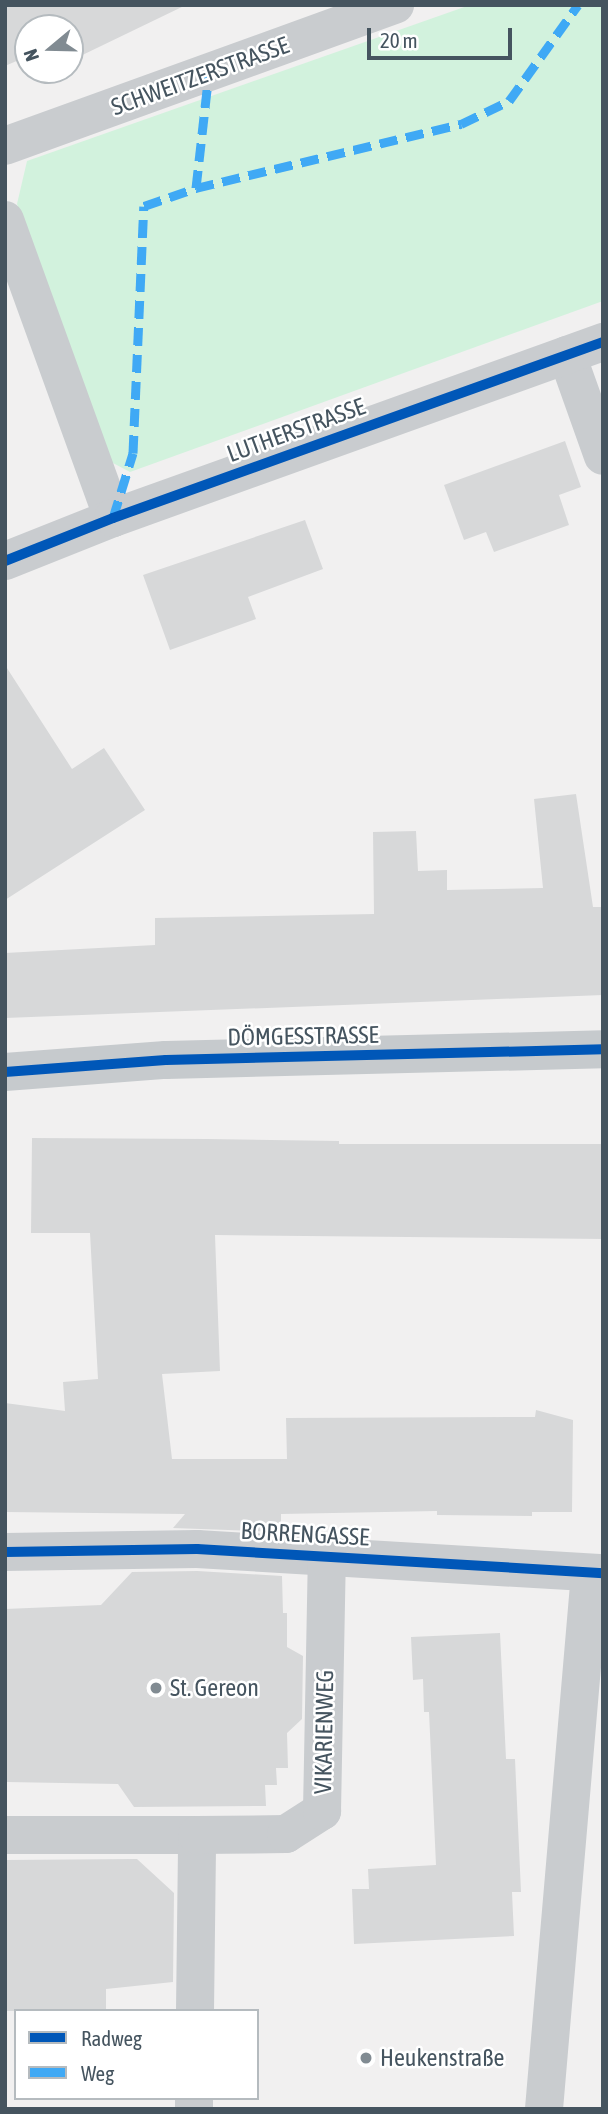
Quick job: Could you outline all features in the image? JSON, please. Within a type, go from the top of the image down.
[{"type":"main road","name":"DÖMGESSTRASSE","points":[[5,1072],[166,1060],[603,1049]]},
{"type":"street","name":"SCHWEITZERSTRASSE","points":[[5,146],[395,5]]},
{"type":"street","points":[[5,220],[113,518]]},
{"type":"street","name":"LUTHERSTRASSE","points":[[5,561],[113,518],[603,342]]},
{"type":"street","points":[[567,355],[603,456]]},
{"type":"street","name":"BORRENGASSE","points":[[5,1552],[197,1549],[596,1573],[544,2109]]},
{"type":"street","name":"VIKARIENWEG","points":[[197,1835],[286,1834],[322,1811],[327,1555]]},
{"type":"street","points":[[5,1835],[197,1835],[195,2009]]},
{"type":"green space","points":[[470,5],[603,5],[603,301],[130,472],[111,462],[17,204],[27,161]]},
{"type":"building","points":[[5,5],[186,5],[84,54],[84,14],[14,14],[14,62],[5,66]]},
{"type":"building","points":[[565,441],[581,487],[559,495],[569,525],[494,552],[486,532],[464,540],[444,485]]},
{"type":"building","points":[[305,520],[323,569],[248,597],[256,619],[170,650],[143,575]]},
{"type":"building","points":[[5,665],[72,769],[104,748],[145,810],[5,900]]},
{"type":"building","points":[[576,794],[593,907],[603,907],[603,995],[5,1018],[5,953],[155,945],[155,918],[374,914],[373,832],[416,831],[418,871],[447,870],[447,890],[543,888],[534,799]]},
{"type":"building","points":[[32,1138],[339,1141],[339,1144],[603,1144],[603,1239],[215,1235],[220,1371],[162,1374],[172,1459],[287,1459],[286,1418],[535,1417],[536,1410],[573,1420],[572,1512],[532,1512],[532,1516],[437,1515],[437,1511],[281,1514],[281,1532],[173,1528],[185,1514],[5,1512],[5,1403],[65,1411],[63,1382],[98,1379],[90,1233],[31,1233]]},
{"type":"building","name":"St. Gereon","points":[[197,1571],[282,1576],[283,1613],[287,1613],[287,1647],[303,1656],[302,1719],[287,1733],[288,1768],[276,1768],[277,1785],[265,1785],[266,1806],[134,1807],[118,1784],[7,1782],[5,1609],[101,1605],[132,1572]]},
{"type":"building","points":[[500,1633],[506,1759],[515,1759],[521,1892],[512,1892],[514,1936],[354,1944],[352,1889],[369,1889],[368,1869],[436,1865],[429,1712],[424,1712],[423,1679],[413,1680],[411,1637]]},
{"type":"building","points":[[137,1859],[174,1893],[173,1982],[106,1989],[106,2009],[5,2011],[5,1860]]},
{"type":"marked path","points":[[113,518],[133,453],[144,206],[196,188],[461,124],[509,101],[578,5]]},
{"type":"marked path","points":[[196,188],[209,73]]},
{"type":"cycle path","points":[[5,561],[113,518],[603,342]]},
{"type":"cycle path","points":[[5,1072],[166,1060],[603,1049]]},
{"type":"cycle path","points":[[5,1552],[197,1549],[603,1573]]},
{"type":"place","name":"St. Gereon","points":[[156,1688]]},
{"type":"place","name":"Heukenstraße","points":[[366,2058]]}]
